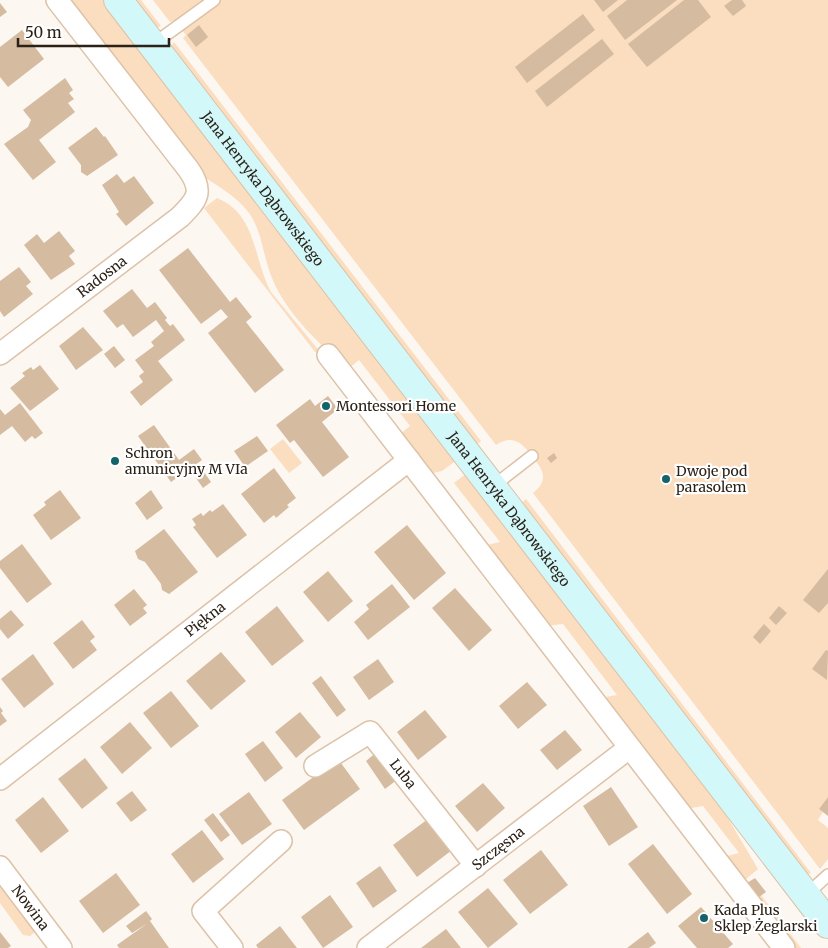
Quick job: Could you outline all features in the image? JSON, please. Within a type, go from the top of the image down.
[{"type":"street","name":"Radosna","points":[[0,354],[180,217],[192,204],[197,194],[197,183],[189,170],[57,0]]},
{"type":"street","name":"Jana Henryka Dąbrowskiego","points":[[118,0],[828,924]]},
{"type":"street","points":[[328,356],[784,948]]},
{"type":"street","name":"Piękna","points":[[0,778],[409,460]]},
{"type":"street","name":"Luba","points":[[315,766],[370,732],[476,866]]},
{"type":"street","name":"Szczęsna","points":[[368,948],[629,748]]},
{"type":"street","points":[[232,948],[203,911],[281,841]]},
{"type":"street","name":"Nowina","points":[[0,867],[61,948]]},
{"type":"lane","points":[[152,46],[214,0]]},
{"type":"lane","points":[[492,487],[532,456]]},
{"type":"lane","points":[[806,895],[828,875]]},
{"type":"shaded area","points":[[64,0],[103,0],[457,460],[442,471],[428,474],[399,435],[410,426],[359,360],[348,369],[305,328],[286,303],[272,278],[260,237],[249,213],[232,196],[199,173]]},
{"type":"shaded area","points":[[132,0],[141,0],[161,26],[154,29]]},
{"type":"shaded area","points":[[153,0],[828,0],[828,797],[819,809],[823,812],[818,820],[828,828],[828,859],[820,869],[533,493],[543,480],[540,467],[518,442],[508,440],[496,445],[183,38],[186,35],[174,21],[170,22]]},
{"type":"shaded area","points":[[174,42],[481,441],[475,446],[169,49]]},
{"type":"shaded area","points":[[217,198],[230,205],[240,215],[247,226],[271,292],[321,353],[315,352],[204,208]]},
{"type":"shaded area","points":[[283,439],[302,463],[289,473],[270,449]]},
{"type":"shaded area","points":[[467,473],[716,798],[758,869],[745,880],[759,897],[761,895],[801,948],[792,948],[723,857],[739,853],[703,806],[686,809],[600,698],[617,695],[563,624],[546,626],[483,546],[500,542],[454,483]]},
{"type":"shaded area","points":[[526,499],[811,873],[804,876],[520,504]]},
{"type":"shaded area","points":[[0,885],[35,932],[30,936],[23,935],[0,903]]},
{"type":"building","points":[[594,0],[618,0],[603,12]]},
{"type":"building","points":[[627,0],[677,0],[625,40],[607,16]]},
{"type":"building","points":[[684,0],[698,0],[711,17],[647,67],[628,44]]},
{"type":"building","points":[[732,0],[742,0],[746,6],[733,16],[724,6]]},
{"type":"building","points":[[0,3],[7,12],[0,17]]},
{"type":"building","points":[[583,14],[595,30],[527,83],[515,67]]},
{"type":"building","points":[[199,25],[208,37],[196,47],[187,35]]},
{"type":"building","points":[[22,30],[44,59],[8,87],[0,77],[0,47]]},
{"type":"building","points":[[602,39],[614,54],[547,107],[535,91]]},
{"type":"building","points":[[65,78],[73,90],[69,93],[74,99],[68,103],[75,112],[39,140],[56,162],[33,180],[4,144],[28,127],[31,120],[23,110]]},
{"type":"building","points":[[96,127],[105,136],[118,155],[87,176],[81,172],[81,165],[68,148]]},
{"type":"building","points":[[117,174],[124,183],[134,176],[154,203],[126,226],[116,214],[119,212],[102,185]]},
{"type":"building","points":[[59,231],[75,251],[69,256],[75,264],[51,280],[24,245],[37,234],[44,243]]},
{"type":"building","points":[[188,248],[230,302],[236,297],[252,317],[246,322],[284,370],[255,393],[208,333],[228,317],[221,309],[201,324],[159,270]]},
{"type":"building","points":[[19,267],[31,282],[26,286],[33,294],[4,317],[0,311],[0,281]]},
{"type":"building","points":[[132,289],[147,308],[155,302],[167,318],[165,320],[170,326],[173,324],[185,340],[158,361],[173,380],[141,406],[130,392],[143,382],[139,376],[144,372],[135,360],[154,346],[151,342],[164,331],[156,320],[133,337],[123,324],[117,328],[103,311]]},
{"type":"building","points":[[83,327],[103,350],[76,370],[59,346]]},
{"type":"building","points":[[114,346],[125,360],[115,368],[104,354]]},
{"type":"building","points":[[40,365],[59,389],[30,411],[10,388],[25,376],[22,373],[31,367],[33,370]]},
{"type":"building","points":[[328,396],[338,409],[322,422],[349,457],[323,477],[294,440],[290,443],[276,425],[310,399],[315,406]]},
{"type":"building","points":[[20,403],[43,433],[35,439],[32,436],[25,442],[12,426],[0,435],[0,409],[5,415]]},
{"type":"building","points":[[154,425],[179,460],[194,449],[202,460],[171,482],[138,436]]},
{"type":"building","points":[[257,436],[268,451],[245,467],[234,451]]},
{"type":"building","points":[[554,453],[557,458],[551,463],[547,458]]},
{"type":"building","points":[[274,468],[296,498],[276,518],[274,515],[264,523],[241,494]]},
{"type":"building","points":[[204,472],[211,482],[203,488],[196,478]]},
{"type":"building","points":[[60,490],[81,518],[51,540],[33,515],[46,505],[44,502]]},
{"type":"building","points":[[151,490],[163,508],[147,520],[135,503]]},
{"type":"building","points":[[223,504],[247,535],[217,558],[193,527],[196,525],[192,519],[201,513],[203,516],[210,510],[212,512]]},
{"type":"building","points":[[407,525],[446,573],[414,600],[374,552]]},
{"type":"building","points":[[164,529],[198,572],[169,594],[162,590],[161,584],[145,562],[138,559],[135,551]]},
{"type":"building","points":[[22,544],[52,584],[27,603],[0,568],[0,561]]},
{"type":"building","points":[[828,569],[828,603],[819,613],[803,600]]},
{"type":"building","points":[[328,571],[353,601],[328,622],[303,592]]},
{"type":"building","points":[[392,584],[410,607],[368,640],[354,622],[369,609],[366,605]]},
{"type":"building","points":[[455,588],[492,630],[469,651],[432,608]]},
{"type":"building","points":[[134,589],[147,605],[143,608],[147,613],[130,626],[114,605]]},
{"type":"building","points":[[277,606],[304,641],[272,666],[245,632]]},
{"type":"building","points":[[779,606],[787,613],[776,625],[769,618]]},
{"type":"building","points":[[11,610],[24,625],[8,639],[0,629],[0,619]]},
{"type":"building","points":[[82,620],[95,637],[90,641],[97,650],[73,669],[53,643]]},
{"type":"building","points":[[764,624],[771,631],[760,644],[753,637]]},
{"type":"building","points":[[826,650],[828,651],[827,680],[812,669]]},
{"type":"building","points":[[221,652],[246,681],[211,710],[186,681]]},
{"type":"building","points":[[33,654],[54,684],[24,708],[1,679]]},
{"type":"building","points":[[378,659],[394,682],[369,700],[353,677]]},
{"type":"building","points":[[321,676],[346,710],[337,717],[312,683]]},
{"type":"building","points":[[527,682],[547,705],[518,729],[499,706]]},
{"type":"building","points":[[171,691],[199,726],[171,748],[143,713]]},
{"type":"building","points":[[0,707],[3,711],[1,713],[7,721],[0,726]]},
{"type":"building","points":[[425,710],[447,737],[418,760],[397,732]]},
{"type":"building","points":[[300,712],[321,737],[296,758],[275,732]]},
{"type":"building","points":[[130,722],[152,748],[122,774],[100,747]]},
{"type":"building","points":[[565,730],[582,750],[557,770],[540,750]]},
{"type":"building","points":[[263,741],[283,768],[265,782],[245,754]]},
{"type":"building","points":[[378,751],[398,779],[385,789],[366,761]]},
{"type":"building","points":[[85,758],[108,788],[82,809],[58,779]]},
{"type":"building","points":[[338,759],[360,789],[304,830],[282,800]]},
{"type":"building","points":[[483,783],[505,808],[477,832],[455,806]]},
{"type":"building","points":[[611,787],[638,827],[609,846],[583,806]]},
{"type":"building","points":[[132,791],[147,810],[131,822],[116,803]]},
{"type":"building","points":[[249,792],[272,824],[242,845],[219,814]]},
{"type":"building","points":[[43,797],[69,831],[41,853],[15,820]]},
{"type":"building","points":[[828,797],[828,816],[819,809]]},
{"type":"building","points":[[213,813],[230,835],[221,842],[204,820]]},
{"type":"building","points":[[428,819],[452,850],[417,877],[393,845]]},
{"type":"building","points":[[202,830],[224,859],[193,883],[171,854]]},
{"type":"building","points":[[653,844],[692,894],[667,914],[628,864]]},
{"type":"building","points":[[541,850],[568,885],[530,914],[503,880]]},
{"type":"building","points":[[380,866],[397,891],[373,908],[356,883]]},
{"type":"building","points":[[116,873],[140,905],[103,933],[79,901]]},
{"type":"building","points":[[755,878],[766,892],[759,897],[747,883]]},
{"type":"building","points":[[488,888],[518,924],[488,948],[458,912]]},
{"type":"building","points":[[330,895],[353,927],[323,948],[301,917]]},
{"type":"building","points":[[701,907],[733,944],[728,948],[697,948],[678,926]]},
{"type":"building","points":[[146,911],[152,919],[150,921],[169,948],[119,948],[117,945],[148,923],[132,933],[126,926]]},
{"type":"building","points":[[280,926],[297,948],[258,948],[256,945]]},
{"type":"building","points":[[446,929],[461,948],[421,948]]},
{"type":"building","points":[[0,932],[11,946],[8,948],[0,948]]},
{"type":"building","points":[[648,932],[656,943],[649,948],[627,948]]},
{"type":"place","name":"Montessori Home","points":[[326,406]]},
{"type":"place","name":"Schron amunicyjny M VIa","points":[[115,461]]},
{"type":"place","name":"Dwoje pod parasolem","points":[[666,479]]},
{"type":"place","name":"Kada Plus Sklep Żeglarski","points":[[704,918]]}]
